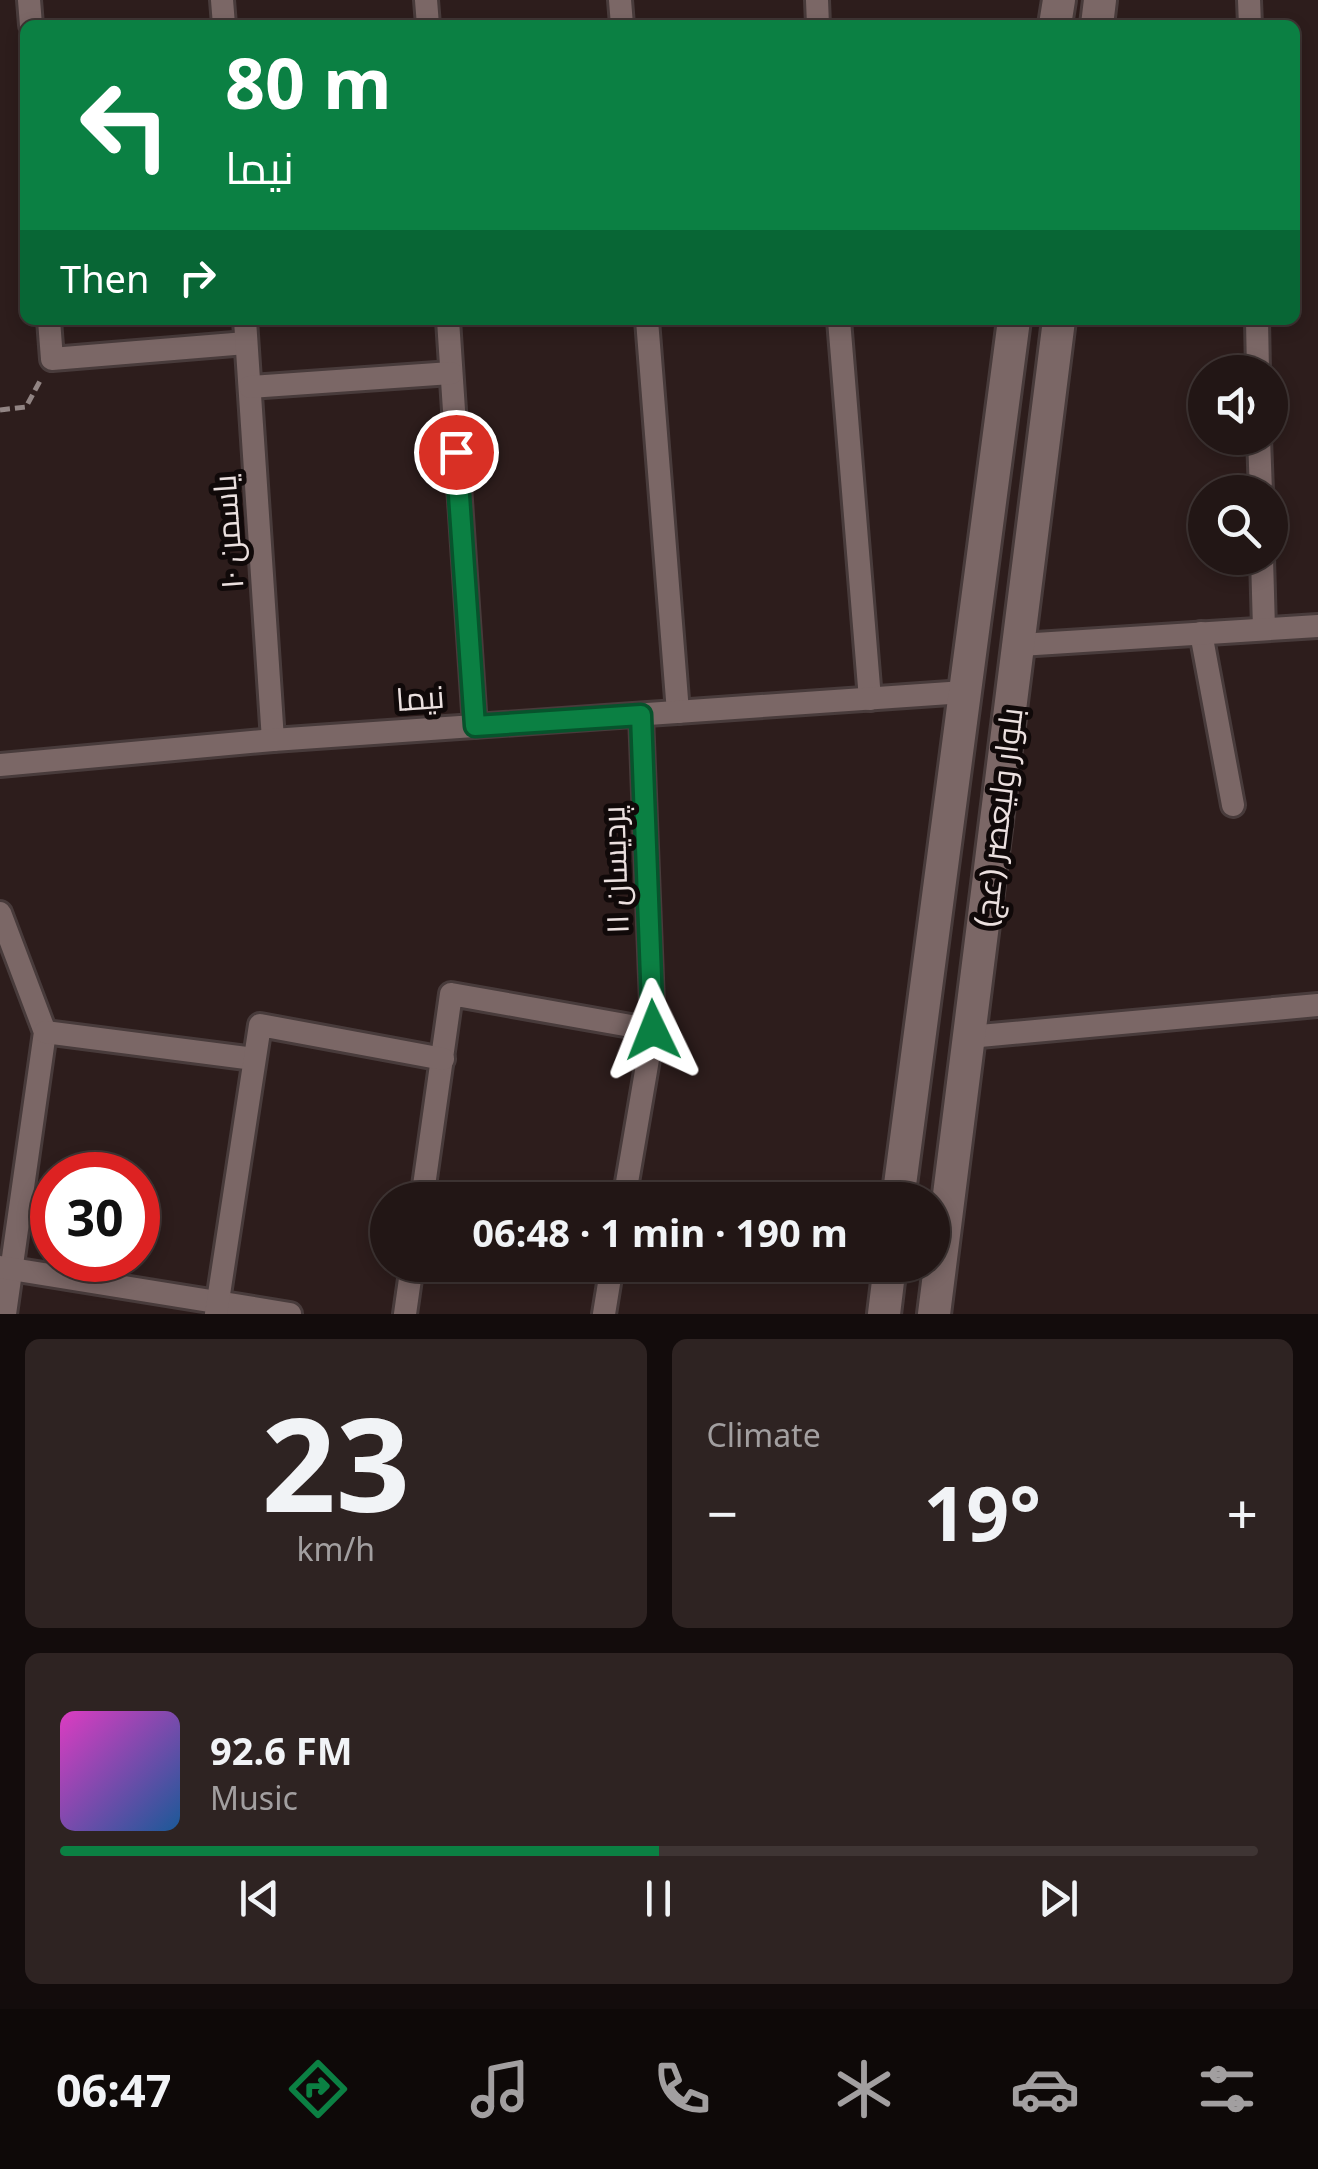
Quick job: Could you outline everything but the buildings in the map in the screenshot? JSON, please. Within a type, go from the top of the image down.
[{"type":"main road","name":"بلوار ولیعصر (عج)","points":[[900,1182],[1013,325]]},
{"type":"main road","name":"بلوار ولیعصر (عج)","points":[[948,1182],[1058,325]]},
{"type":"main road","points":[[884,1314],[890,1282]]},
{"type":"main road","name":"بلوار ولیعصر (عج)","points":[[934,1314],[935,1282]]},
{"type":"street","points":[[50,325],[52,359],[246,332]]},
{"type":"street","points":[[448,325],[475,726]]},
{"type":"street","points":[[647,325],[678,712]]},
{"type":"street","points":[[840,325],[870,699]]},
{"type":"street","points":[[1257,325],[1258,355]]},
{"type":"street","name":"یاسمن ۱۰","points":[[246,332],[274,740]]},
{"type":"street","points":[[250,387],[451,374]]},
{"type":"street","points":[[1262,575],[1264,629]]},
{"type":"street","points":[[1020,645],[1318,626]]},
{"type":"street","points":[[1201,634],[1233,805]]},
{"type":"street","name":"نیما","points":[[0,765],[274,740],[964,692]]},
{"type":"street","name":"پردیسان ۱۱","points":[[627,1182],[653,1030],[641,715]]},
{"type":"street","points":[[0,914],[46,1032],[6,1268],[4,1314]]},
{"type":"street","points":[[425,1182],[451,994],[653,1030]]},
{"type":"street","points":[[969,1037],[1318,1006]]},
{"type":"street","points":[[216,1308],[260,1025],[443,1059]]},
{"type":"street","points":[[46,1032],[254,1059]]},
{"type":"street","points":[[6,1268],[216,1308],[290,1314]]},
{"type":"street","points":[[404,1314],[409,1282]]},
{"type":"street","points":[[604,1314],[609,1282]]},
{"type":"path","points":[[0,410],[26,406],[52,359]]},
{"type":"route","points":[[456,452],[475,726],[641,715],[653,1030]]}]
